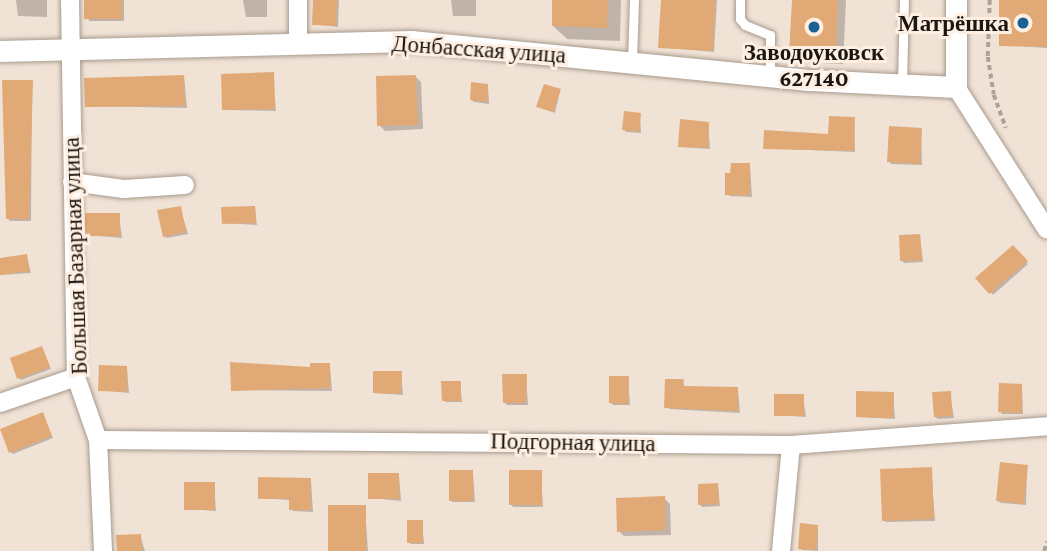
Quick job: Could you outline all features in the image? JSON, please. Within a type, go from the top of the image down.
[{"type":"street","name":"Большая Базарная улица","points":[[70,0],[76,377],[98,440],[103,551]]},
{"type":"street","points":[[298,0],[298,43]]},
{"type":"street","points":[[956,0],[956,87],[1047,230]]},
{"type":"street","name":"Донбасская улица","points":[[0,51],[411,41],[770,76],[956,87]]},
{"type":"street","points":[[72,181],[124,190],[185,185]]},
{"type":"street","points":[[0,403],[76,377]]},
{"type":"street","name":"Подгорная улица","points":[[98,440],[791,445],[1047,426]]},
{"type":"street","points":[[781,551],[791,445]]},
{"type":"lane","points":[[632,62],[634,0]]},
{"type":"lane","points":[[740,0],[740,19],[745,25],[770,36],[770,76]]},
{"type":"lane","points":[[902,85],[904,0]]},
{"type":"path","points":[[990,0],[988,57],[994,95],[1007,131]]},
{"type":"path","points":[[1044,551],[1047,541]]},
{"type":"building","points":[[84,0],[122,0],[122,19],[84,19]]},
{"type":"building","points":[[313,0],[337,0],[336,26],[312,25]]},
{"type":"building","points":[[552,0],[608,0],[607,28],[552,26]]},
{"type":"building","points":[[661,0],[715,0],[713,51],[658,48]]},
{"type":"building","name":"Заводоуковск 627140","points":[[792,0],[838,0],[836,56],[789,55]]},
{"type":"building","name":"Матрёшка","points":[[999,0],[1047,0],[1047,47],[999,46]]},
{"type":"building","points":[[274,72],[275,109],[222,110],[221,74]]},
{"type":"building","points":[[184,75],[185,106],[85,107],[84,78]]},
{"type":"building","points":[[416,75],[418,125],[377,126],[376,76]]},
{"type":"building","points":[[2,80],[33,80],[29,219],[6,219]]},
{"type":"building","points":[[471,82],[488,84],[487,102],[470,100]]},
{"type":"building","points":[[544,84],[561,89],[553,112],[536,107]]},
{"type":"building","points":[[624,111],[641,113],[639,132],[622,130]]},
{"type":"building","points":[[829,116],[855,117],[854,151],[763,149],[764,130],[828,134]]},
{"type":"building","points":[[680,119],[709,122],[708,148],[678,147]]},
{"type":"building","points":[[889,126],[922,128],[920,164],[887,162]]},
{"type":"building","points":[[731,163],[750,163],[750,195],[725,195],[725,173],[730,173]]},
{"type":"building","points":[[181,206],[186,232],[163,237],[157,210]]},
{"type":"building","points":[[255,206],[256,223],[222,224],[221,207]]},
{"type":"building","points":[[85,213],[120,213],[120,236],[85,236]]},
{"type":"building","points":[[920,234],[922,260],[900,261],[899,235]]},
{"type":"building","points":[[1013,245],[1028,261],[989,294],[975,278]]},
{"type":"building","points":[[27,254],[30,271],[0,275],[0,258]]},
{"type":"building","points":[[42,346],[50,367],[17,379],[10,358]]},
{"type":"building","points":[[230,362],[310,367],[310,363],[330,363],[330,388],[231,391]]},
{"type":"building","points":[[99,365],[127,366],[127,392],[98,391]]},
{"type":"building","points":[[373,371],[402,371],[401,394],[373,393]]},
{"type":"building","points":[[502,374],[527,374],[526,403],[503,403]]},
{"type":"building","points":[[609,376],[629,376],[628,404],[609,403]]},
{"type":"building","points":[[665,379],[684,379],[683,386],[738,387],[738,411],[664,408]]},
{"type":"building","points":[[441,381],[461,381],[461,401],[442,401]]},
{"type":"building","points":[[999,383],[1022,384],[1022,413],[998,412]]},
{"type":"building","points":[[856,391],[894,392],[893,418],[856,417]]},
{"type":"building","points":[[951,391],[952,416],[934,417],[932,392]]},
{"type":"building","points":[[774,394],[804,394],[804,416],[774,416]]},
{"type":"building","points":[[43,412],[52,436],[9,453],[0,429]]},
{"type":"building","points":[[1000,462],[1028,465],[1024,504],[996,501]]},
{"type":"building","points":[[932,467],[934,519],[882,521],[880,469]]},
{"type":"building","points":[[449,470],[473,470],[473,501],[449,501]]},
{"type":"building","points":[[509,470],[542,470],[542,505],[509,505]]},
{"type":"building","points":[[368,473],[399,473],[399,499],[368,499]]},
{"type":"building","points":[[258,477],[311,478],[311,510],[289,510],[289,499],[258,499]]},
{"type":"building","points":[[184,482],[215,482],[215,510],[184,510]]},
{"type":"building","points":[[718,483],[719,504],[698,505],[698,484]]},
{"type":"building","points":[[665,496],[666,530],[617,532],[616,498]]},
{"type":"building","points":[[328,505],[366,505],[366,551],[328,551]]},
{"type":"building","points":[[407,520],[423,520],[423,543],[407,543]]},
{"type":"building","points":[[800,523],[818,525],[816,550],[798,549]]},
{"type":"building","points":[[141,534],[142,551],[117,551],[116,535]]},
{"type":"place","name":"Матрёшка","points":[[1023,23]]},
{"type":"place","name":"Заводоуковск 627140","points":[[814,27]]}]
